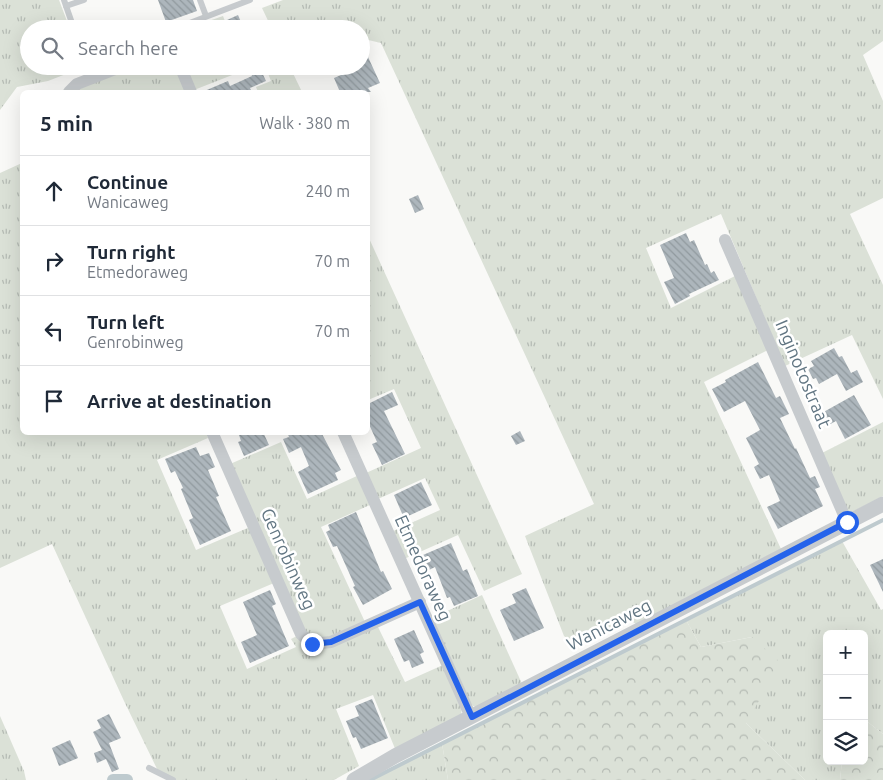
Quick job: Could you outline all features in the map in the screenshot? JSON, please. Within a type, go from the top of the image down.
[{"type":"street","points":[[71,90],[88,75]]},
{"type":"street","points":[[184,75],[191,90]]},
{"type":"street","name":"Inginotostraat","points":[[726,240],[847,522]]},
{"type":"street","name":"Genrobinweg","points":[[213,435],[301,634],[312,644],[331,642],[420,602]]},
{"type":"street","name":"Etmedoraweg","points":[[344,435],[472,717]]},
{"type":"street","name":"Wanicaweg","points":[[354,780],[883,504]]},
{"type":"lane","points":[[71,20],[65,3],[84,0]]},
{"type":"lane","points":[[200,0],[206,16]]},
{"type":"lane","points":[[196,20],[250,0]]},
{"type":"lane","points":[[149,768],[173,780]]},
{"type":"green space","points":[[0,0],[59,0],[67,20],[20,20],[20,75],[63,75],[48,81],[17,87],[0,110]]},
{"type":"green space","points":[[283,0],[883,0],[883,41],[863,55],[883,101],[883,198],[850,214],[883,285],[883,399],[852,335],[785,366],[721,214],[646,248],[671,308],[737,275],[770,349],[704,382],[781,549],[636,624],[630,620],[578,647],[564,636],[525,536],[594,504],[381,43],[370,40],[370,20],[268,20],[262,8]]},
{"type":"green space","points":[[223,16],[225,20],[212,20]]},
{"type":"green space","points":[[112,75],[180,75],[187,90],[75,90]]},
{"type":"green space","points":[[188,75],[232,75],[194,90]]},
{"type":"green space","points":[[269,75],[294,75],[301,90],[257,90],[256,87],[271,81]]},
{"type":"green space","points":[[20,164],[20,435],[207,435],[208,438],[157,460],[196,550],[250,527],[274,583],[220,606],[247,669],[296,647],[291,639],[299,635],[310,647],[377,625],[405,682],[443,665],[462,708],[461,715],[396,751],[373,695],[336,709],[359,766],[334,780],[175,780],[159,773],[52,544],[0,568],[0,173]]},
{"type":"green space","points":[[370,240],[522,574],[484,591],[458,535],[404,559],[391,532],[440,510],[425,478],[378,499],[366,473],[421,448],[394,389],[370,399]]},
{"type":"green space","points":[[883,422],[883,496],[850,513],[846,511],[822,453]]},
{"type":"green space","points":[[281,442],[307,499],[359,475],[372,504],[321,527],[365,622],[329,639],[314,639],[303,630],[230,464]]},
{"type":"green space","points":[[842,541],[881,610],[883,609],[883,734],[868,722],[868,630],[823,630],[823,765],[842,765],[840,780],[805,780],[746,723],[752,637],[701,647],[686,620]]},
{"type":"green space","points":[[482,595],[523,686],[480,708],[473,706],[470,702],[432,618]]},
{"type":"green space","points":[[686,620],[701,647],[752,637],[781,663],[746,723],[805,780],[448,780],[442,743]]},
{"type":"green space","points":[[0,716],[24,771],[26,780],[0,780]]},
{"type":"green space","points":[[868,722],[883,734],[883,780],[840,780],[842,765],[868,765]]},
{"type":"green space","points":[[442,743],[448,780],[370,780]]},
{"type":"building","points":[[158,0],[193,0],[197,11],[172,20],[165,20]]},
{"type":"building","points":[[238,15],[240,20],[227,20]]},
{"type":"building","points":[[370,61],[380,83],[368,88],[370,90],[339,90],[334,78],[341,75],[370,75]]},
{"type":"building","points":[[263,75],[266,81],[250,88],[251,90],[207,90],[228,81],[230,86],[252,76]]},
{"type":"building","points":[[418,195],[424,209],[415,213],[409,199]]},
{"type":"building","points":[[686,233],[690,242],[694,240],[705,265],[707,264],[711,273],[714,271],[719,280],[689,294],[690,296],[675,304],[664,282],[674,278],[660,245]]},
{"type":"building","points":[[834,348],[839,357],[842,356],[851,373],[857,370],[863,382],[846,391],[837,374],[819,384],[816,378],[813,379],[808,369],[814,366],[811,361]]},
{"type":"building","points":[[758,362],[776,398],[780,396],[789,414],[780,418],[810,478],[815,476],[820,487],[815,489],[823,506],[778,529],[767,507],[780,501],[769,475],[760,479],[754,467],[759,464],[746,438],[760,430],[745,401],[724,412],[712,389]]},
{"type":"building","points":[[392,392],[398,405],[384,411],[405,454],[382,465],[372,444],[377,442],[370,426],[370,403]]},
{"type":"building","points":[[854,395],[871,425],[845,439],[836,421],[827,426],[820,414]]},
{"type":"building","points":[[520,431],[525,441],[516,445],[511,436]]},
{"type":"building","points":[[239,435],[264,435],[269,445],[244,456],[238,442],[241,441]]},
{"type":"building","points":[[288,435],[323,435],[341,470],[335,473],[338,480],[308,494],[298,472],[309,466],[301,447],[289,453],[283,439],[289,437]]},
{"type":"building","points":[[196,447],[200,456],[209,453],[215,467],[208,470],[219,496],[216,497],[231,531],[200,545],[189,520],[193,518],[181,489],[183,488],[175,471],[171,473],[165,459]]},
{"type":"building","points":[[421,482],[432,505],[404,518],[394,495]]},
{"type":"building","points":[[356,512],[381,572],[383,571],[392,589],[363,605],[353,587],[355,586],[337,546],[333,547],[326,532],[330,530],[328,525]]},
{"type":"building","points":[[451,543],[463,571],[467,569],[478,596],[454,606],[450,597],[447,598],[435,567],[429,570],[423,555]]},
{"type":"building","points":[[883,559],[883,592],[870,565]]},
{"type":"building","points":[[526,588],[544,628],[514,641],[500,610],[516,603],[512,594]]},
{"type":"building","points":[[270,590],[276,604],[272,606],[289,646],[250,663],[241,642],[257,635],[243,602]]},
{"type":"building","points":[[414,630],[424,652],[420,654],[424,663],[412,668],[409,660],[404,662],[394,639]]},
{"type":"building","points":[[372,699],[388,738],[361,749],[356,737],[353,738],[346,721],[359,716],[355,706]]},
{"type":"building","points":[[109,714],[121,738],[109,743],[119,769],[112,772],[106,759],[97,763],[94,753],[102,750],[93,732],[101,728],[97,720]]},
{"type":"building","points":[[70,740],[78,758],[59,766],[52,748]]},
{"type":"waterway","points":[[370,780],[883,520]]},
{"type":"waterway","points":[[113,780],[127,780]]},
{"type":"route","points":[[312,644],[331,642],[420,602],[472,717],[847,522]]}]
